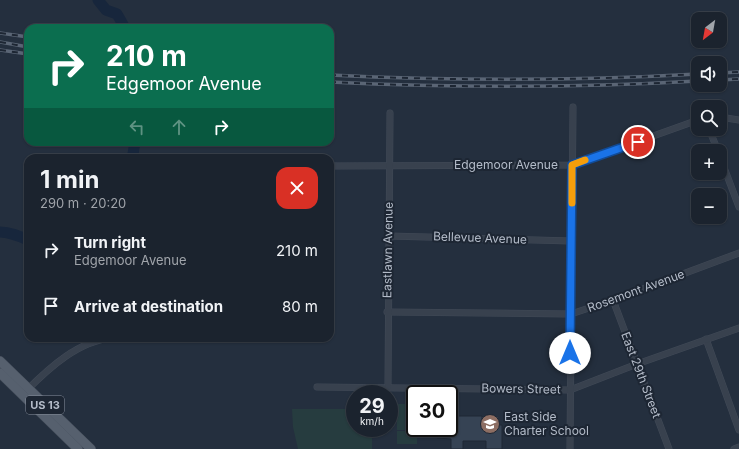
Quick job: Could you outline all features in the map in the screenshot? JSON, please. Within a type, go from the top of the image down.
[{"type":"main road","name":"US 13","points":[[0,361],[78,449]]},
{"type":"main road","name":"US 13","points":[[0,373],[10,382],[26,392],[91,449]]},
{"type":"street","points":[[570,449],[573,107]]},
{"type":"street","name":"Eastlawn Avenue","points":[[388,385],[387,312],[390,113]]},
{"type":"street","points":[[727,118],[739,120]]},
{"type":"street","name":"Edgemoor Avenue","points":[[334,166],[572,165],[691,122]]},
{"type":"street","points":[[727,175],[739,207]]},
{"type":"street","name":"Bellevue Avenue","points":[[389,236],[571,240]]},
{"type":"street","name":"Rosemont Avenue","points":[[387,312],[571,314],[739,253]]},
{"type":"street","name":"East 29th Street","points":[[613,300],[669,449]]},
{"type":"street","name":"Bowers Street","points":[[398,387],[570,390],[637,364],[739,328]]},
{"type":"street","points":[[706,339],[739,430]]},
{"type":"street","points":[[26,392],[47,371],[73,352],[96,342]]},
{"type":"street","name":"Bowers Street","points":[[317,387],[346,387]]},
{"type":"street","points":[[734,449],[739,447]]},
{"type":"green space","points":[[398,404],[406,404],[406,417],[398,417]]},
{"type":"green space","points":[[292,409],[346,409],[346,437],[372,437],[372,449],[298,449],[293,427]]},
{"type":"green space","points":[[398,417],[406,417],[406,430],[398,430]]},
{"type":"green space","points":[[398,431],[406,431],[406,437],[417,437],[417,444],[397,444]]},
{"type":"building","name":"East Side Charter School","points":[[458,416],[482,416],[482,425],[502,425],[502,449],[486,449],[486,441],[463,441],[463,449],[451,449],[451,439],[437,438],[458,437]]},
{"type":"waterway","points":[[98,0],[106,10],[117,14],[123,24]]},
{"type":"waterway","points":[[133,154],[134,146]]},
{"type":"waterway","points":[[0,232],[11,233],[24,238]]},
{"type":"railway","points":[[0,33],[24,36]]},
{"type":"railway","points":[[0,42],[24,46]]},
{"type":"railway","points":[[0,50],[24,53]]},
{"type":"railway","points":[[727,73],[739,72]]},
{"type":"railway","points":[[334,75],[422,78],[560,79],[691,74]]},
{"type":"railway","points":[[727,80],[739,79]]},
{"type":"railway","points":[[334,82],[422,85],[560,86],[691,81]]},
{"type":"slow traffic","points":[[572,203],[572,165],[585,160]]},
{"type":"place","name":"East Side Charter School","points":[[490,424]]},
{"type":"route","points":[[570,353],[572,165],[638,142]]}]
